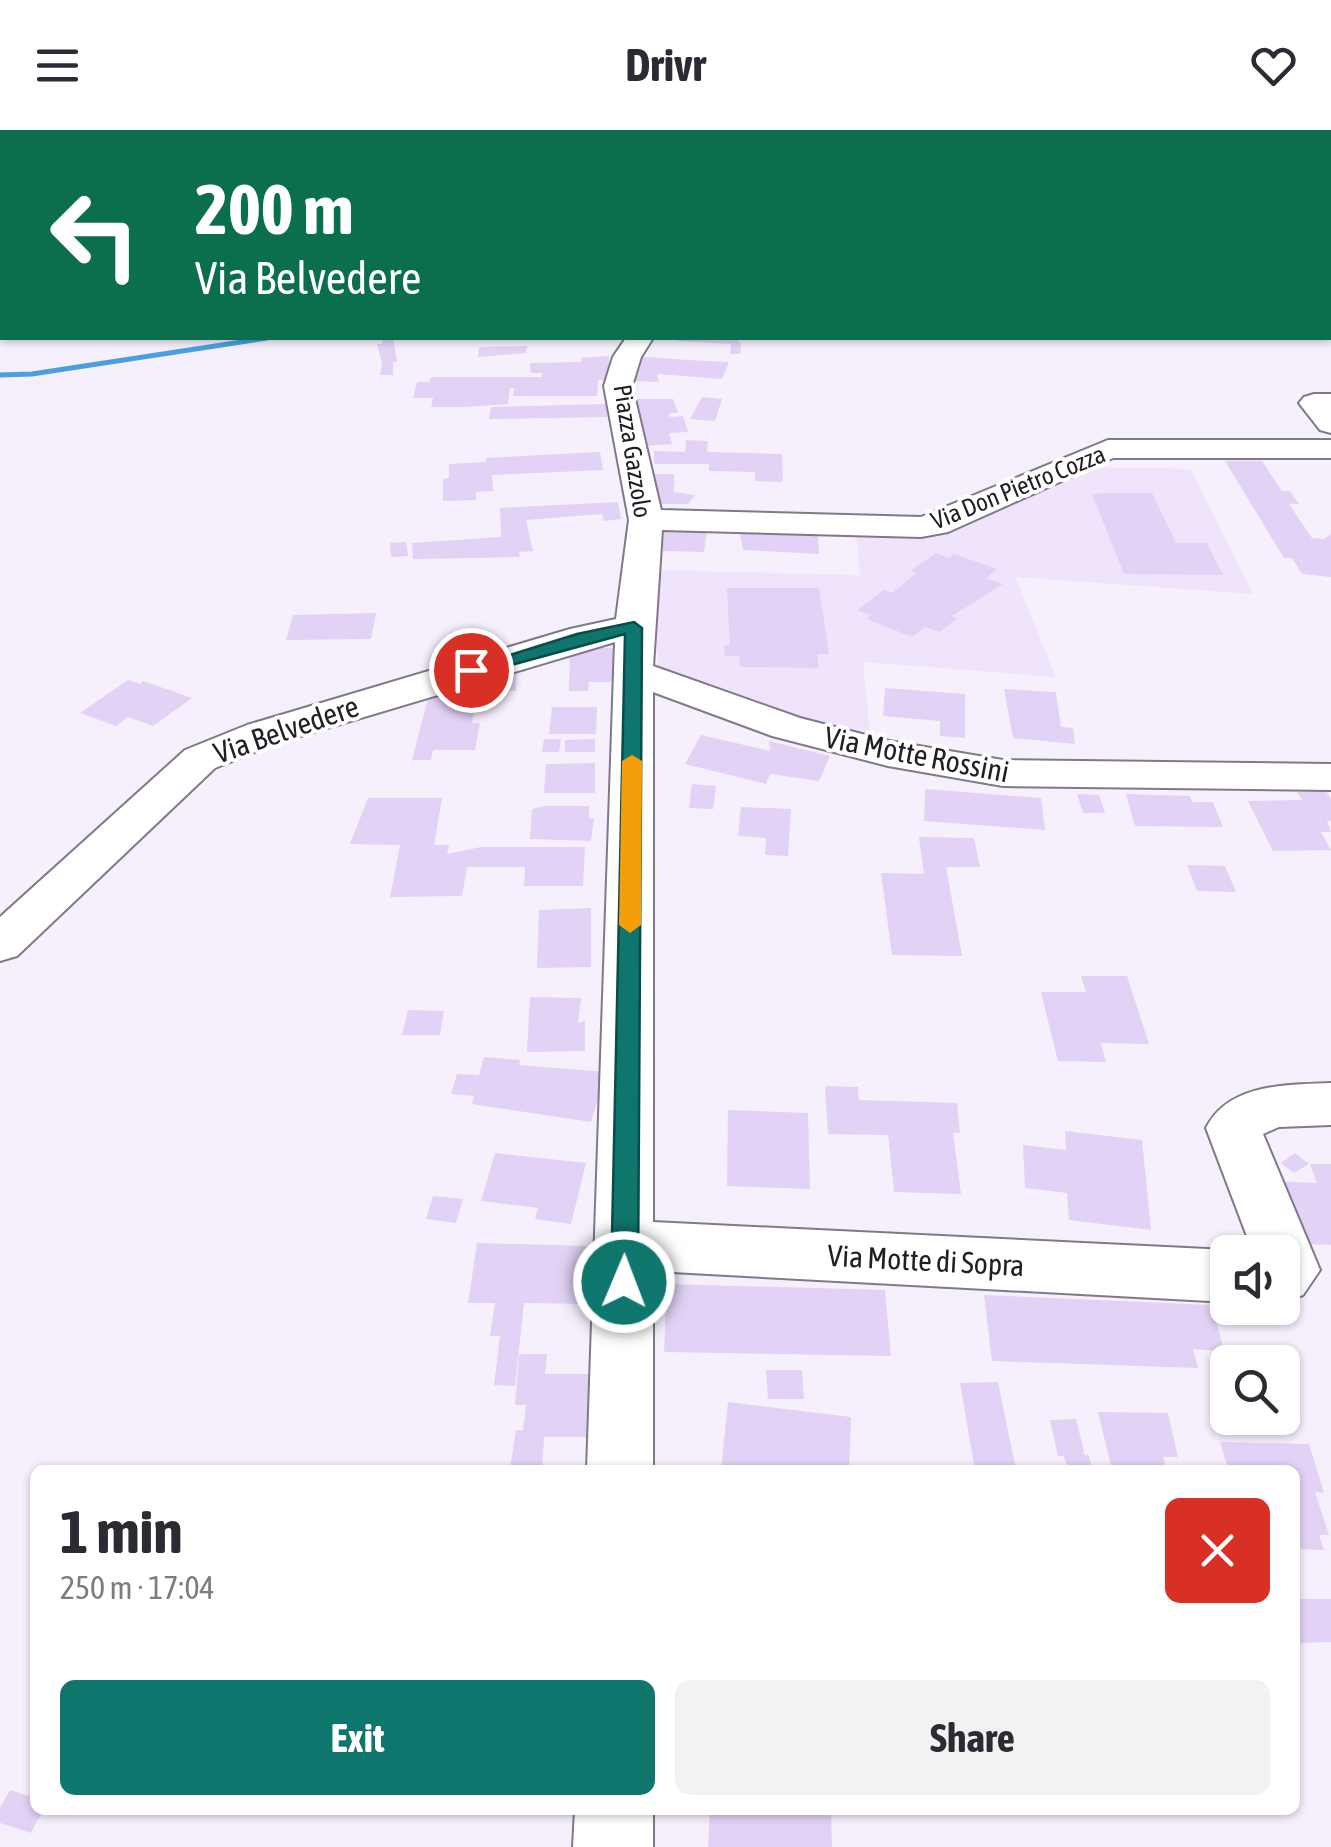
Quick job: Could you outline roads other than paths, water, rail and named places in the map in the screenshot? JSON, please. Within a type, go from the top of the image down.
[{"type":"street","name":"Piazza Gazzolo","points":[[620,1465],[634,650],[646,520],[618,386],[627,357],[638,340]]},
{"type":"street","points":[[1331,403],[1314,403],[1331,424]]},
{"type":"street","name":"Via Don Pietro Cozza","points":[[646,520],[921,527],[936,525],[1108,448],[1331,449]]},
{"type":"street","name":"Via Belvedere","points":[[0,944],[200,759],[262,734],[584,638],[634,650]]},
{"type":"street","name":"Via Motte Rossini","points":[[634,650],[786,728],[888,753],[1003,773],[1331,777]]},
{"type":"street","points":[[1276,1235],[1234,1128],[1250,1114],[1280,1107],[1331,1104]]},
{"type":"street","name":"Via Motte di Sopra","points":[[625,1245],[1210,1275]]},
{"type":"street","points":[[613,1847],[614,1815]]},
{"type":"waterway","points":[[0,375],[32,374],[254,340]]}]
